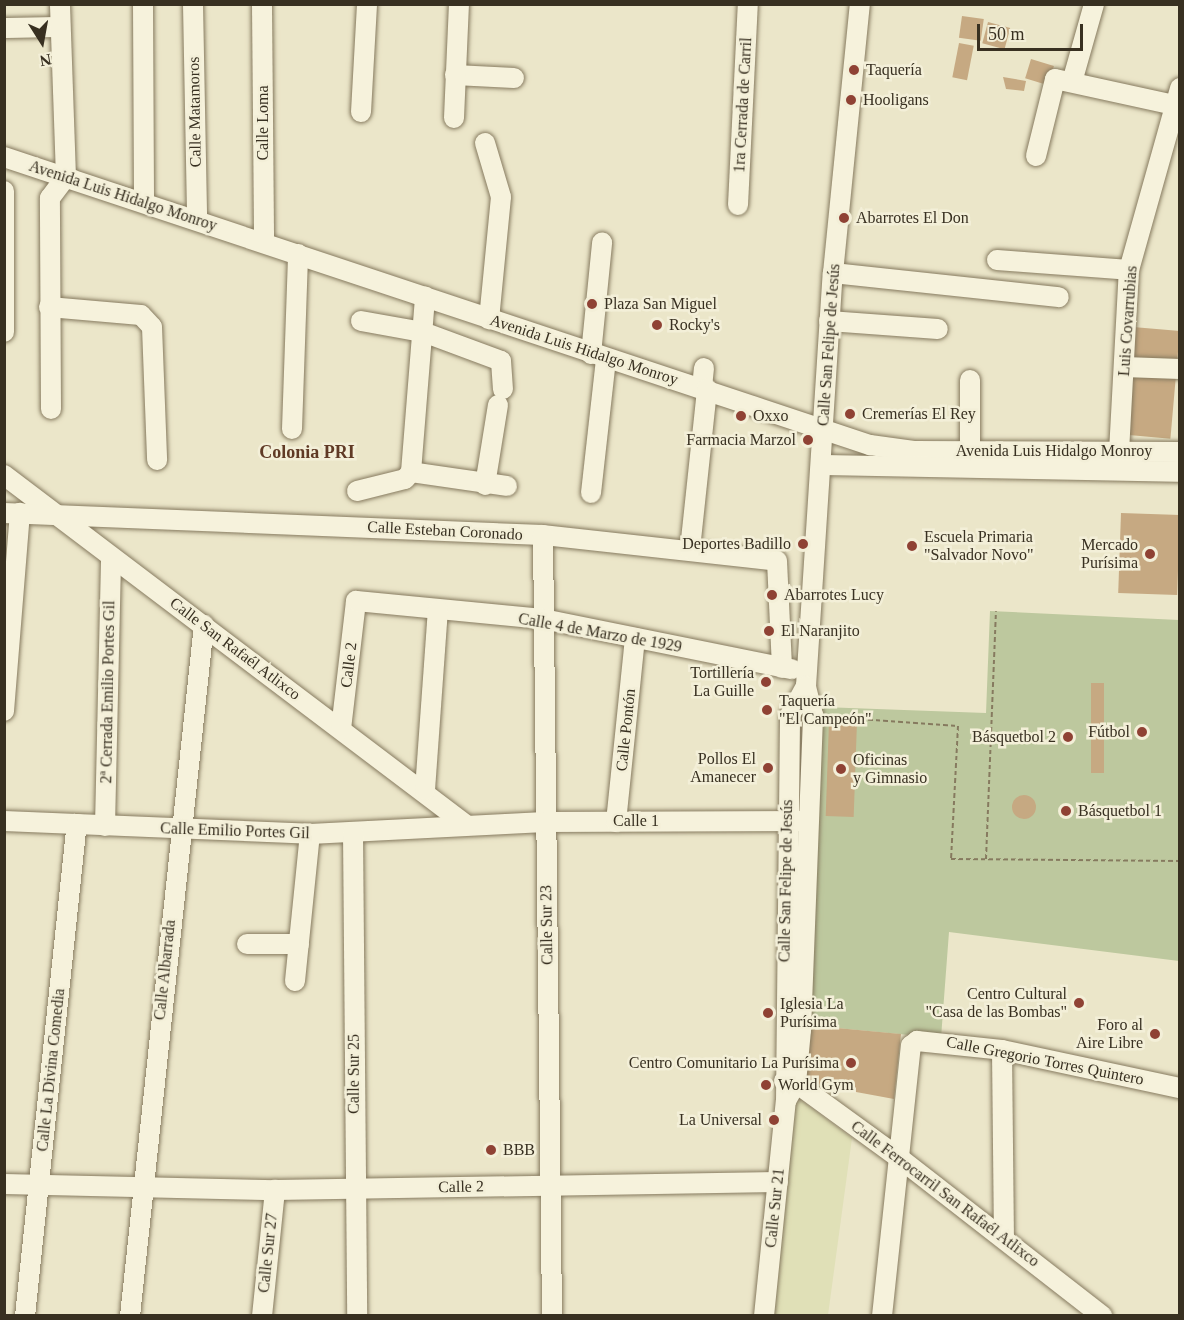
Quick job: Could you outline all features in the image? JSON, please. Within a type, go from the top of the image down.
[{"type":"street","points":[[51,409],[49,307],[51,198],[66,177],[60,4]]},
{"type":"street","points":[[143,4],[144,202]]},
{"type":"street","name":"Calle Matamoros","points":[[193,4],[197,220]]},
{"type":"street","name":"Calle Loma","points":[[262,4],[264,242]]},
{"type":"street","points":[[361,112],[367,4]]},
{"type":"street","points":[[454,118],[459,4]]},
{"type":"street","name":"1ra Cerrada de Carril","points":[[738,205],[748,4]]},
{"type":"street","name":"Calle San Felipe de Jesús","points":[[789,1082],[813,715],[807,678],[829,321],[860,4]]},
{"type":"street","points":[[1072,82],[1094,4]]},
{"type":"street","points":[[4,28],[59,27]]},
{"type":"street","points":[[455,75],[514,78]]},
{"type":"street","points":[[1036,156],[1055,79],[1177,96]]},
{"type":"street","name":"Luis Covarrubias","points":[[1119,452],[1129,270],[1177,96]]},
{"type":"street","points":[[485,143],[501,197],[489,319]]},
{"type":"street","name":"Avenida Luis Hidalgo Monroy","points":[[4,157],[264,242],[599,357],[704,381],[824,429],[891,449],[1179,452]]},
{"type":"street","points":[[4,191],[5,330]]},
{"type":"street","points":[[591,493],[599,357],[602,243]]},
{"type":"street","points":[[292,429],[298,254]]},
{"type":"street","points":[[997,260],[1129,270]]},
{"type":"street","points":[[833,273],[1059,297]]},
{"type":"street","points":[[357,490],[405,479],[411,472],[425,297]]},
{"type":"street","points":[[49,307],[141,315],[152,327],[157,460]]},
{"type":"street","points":[[362,321],[423,332],[501,361],[500,397],[485,484]]},
{"type":"street","points":[[829,321],[938,329]]},
{"type":"street","points":[[1124,367],[1179,369]]},
{"type":"street","points":[[970,380],[970,451]]},
{"type":"street","points":[[690,549],[704,381]]},
{"type":"street","name":"Avenida Luis Hidalgo Monroy","points":[[821,465],[1179,472]]},
{"type":"street","points":[[411,472],[507,486]]},
{"type":"street","name":"Calle San Rafaél Atlixco","points":[[4,475],[425,790],[465,824]]},
{"type":"street","points":[[4,711],[12,513]]},
{"type":"street","name":"Calle Esteban Coronado","points":[[12,513],[543,535],[690,549],[777,561],[782,668]]},
{"type":"street","name":"Calle Sur 23","points":[[543,535],[552,1316]]},
{"type":"street","name":"2ª Cerrada Emilio Portes Gil","points":[[105,826],[111,557]]},
{"type":"street","name":"Calle 4 de Marzo de 1929","points":[[356,602],[543,619],[782,668],[807,678]]},
{"type":"street","name":"Calle 2","points":[[341,729],[356,602]]},
{"type":"street","points":[[425,790],[438,610]]},
{"type":"street","name":"Calle Albarrada","points":[[130,1316],[179,830],[204,625]]},
{"type":"street","name":"Calle Pontón","points":[[616,822],[635,638]]},
{"type":"street","name":"Calle San Felipe de Jesús","points":[[789,1082],[786,820],[790,715],[807,678]]},
{"type":"street","name":"Calle Emilio Portes Gil","points":[[4,821],[310,834],[465,824]]},
{"type":"street","name":"Calle 1","points":[[465,824],[807,821]]},
{"type":"street","name":"Calle La Divina Comedia","points":[[25,1316],[77,824]]},
{"type":"street","name":"Calle Sur 25","points":[[353,832],[357,1316]]},
{"type":"street","points":[[295,981],[310,834]]},
{"type":"street","points":[[247,944],[299,944]]},
{"type":"street","name":"Calle Gregorio Torres Quintero","points":[[898,1157],[911,1046],[930,1039],[963,1041],[1179,1088]]},
{"type":"street","points":[[1002,1050],[1004,1237]]},
{"type":"street","name":"Calle Sur 21","points":[[764,1316],[789,1082]]},
{"type":"street","name":"Calle Ferrocarril San Rafaél Atlixco","points":[[789,1082],[898,1157],[1004,1237],[1102,1316]]},
{"type":"street","points":[[882,1316],[898,1157]]},
{"type":"street","name":"Calle 2","points":[[4,1184],[39,1187],[275,1190],[778,1182]]},
{"type":"street","name":"Calle Sur 27","points":[[262,1316],[275,1190]]},
{"type":"path","points":[[986,859],[996,611]]},
{"type":"path","points":[[813,715],[958,726],[951,859],[1179,861]]},
{"type":"green space","points":[[990,611],[1179,620],[1179,961],[949,932],[941,1038],[805,1025],[822,707],[986,713]]},
{"type":"green space","points":[[801,1100],[852,1138],[828,1315],[771,1316],[794,1104]]},
{"type":"building","points":[[962,16],[984,19],[981,41],[959,38]]},
{"type":"building","points":[[988,22],[1010,28],[1005,49],[982,43]]},
{"type":"building","points":[[959,43],[974,46],[967,80],[952,77]]},
{"type":"building","points":[[1031,59],[1054,66],[1048,85],[1025,78]]},
{"type":"building","points":[[1003,77],[1026,81],[1024,91],[1006,89]]},
{"type":"building","points":[[1133,327],[1180,331],[1170,439],[1124,435]]},
{"type":"building","name":"Mercado Purísima","points":[[1121,513],[1180,515],[1177,595],[1118,593]]},
{"type":"building","points":[[1091,683],[1104,683],[1104,773],[1091,773]]},
{"type":"building","name":"Oficinas y Gimnasio","points":[[829,721],[857,722],[854,817],[826,816]]},
{"type":"building","points":[[1024,795],[1033,798],[1036,807],[1033,816],[1024,819],[1015,816],[1012,807],[1015,798]]},
{"type":"building","name":"Centro Comunitario La Purísima","points":[[805,1025],[901,1034],[894,1099],[802,1082]]},
{"type":"place","name":"Taquería","points":[[854,70]]},
{"type":"place","name":"Hooligans","points":[[851,100]]},
{"type":"place","name":"Abarrotes El Don","points":[[844,218]]},
{"type":"place","name":"Plaza San Miguel","points":[[592,304]]},
{"type":"place","name":"Rocky's","points":[[657,325]]},
{"type":"place","name":"Cremerías El Rey","points":[[850,414]]},
{"type":"place","name":"Oxxo","points":[[741,416]]},
{"type":"place","name":"Farmacia Marzol","points":[[808,440]]},
{"type":"place","name":"Deportes Badillo","points":[[803,544]]},
{"type":"place","name":"Escuela Primaria \"Salvador Novo\"","points":[[912,546]]},
{"type":"place","name":"Mercado Purísima","points":[[1150,554]]},
{"type":"place","name":"Abarrotes Lucy","points":[[772,595]]},
{"type":"place","name":"El Naranjito","points":[[769,631]]},
{"type":"place","name":"Tortillería La Guille","points":[[766,682]]},
{"type":"place","name":"Taquería \"El Campeón\"","points":[[767,710]]},
{"type":"place","name":"Fútbol","points":[[1142,732]]},
{"type":"place","name":"Básquetbol 2","points":[[1068,737]]},
{"type":"place","name":"Pollos El Amanecer","points":[[768,768]]},
{"type":"place","name":"Oficinas y Gimnasio","points":[[841,769]]},
{"type":"place","name":"Básquetbol 1","points":[[1066,811]]},
{"type":"place","name":"Centro Cultural \"Casa de las Bombas\"","points":[[1079,1003]]},
{"type":"place","name":"Iglesia La Purísima","points":[[768,1013]]},
{"type":"place","name":"Foro al Aire Libre","points":[[1155,1034]]},
{"type":"place","name":"Centro Comunitario La Purísima","points":[[851,1063]]},
{"type":"place","name":"World Gym","points":[[766,1085]]},
{"type":"place","name":"La Universal","points":[[774,1120]]},
{"type":"place","name":"BBB","points":[[491,1150]]},
{"type":"district","name":"Colonia PRI","points":[[307,452]]}]
